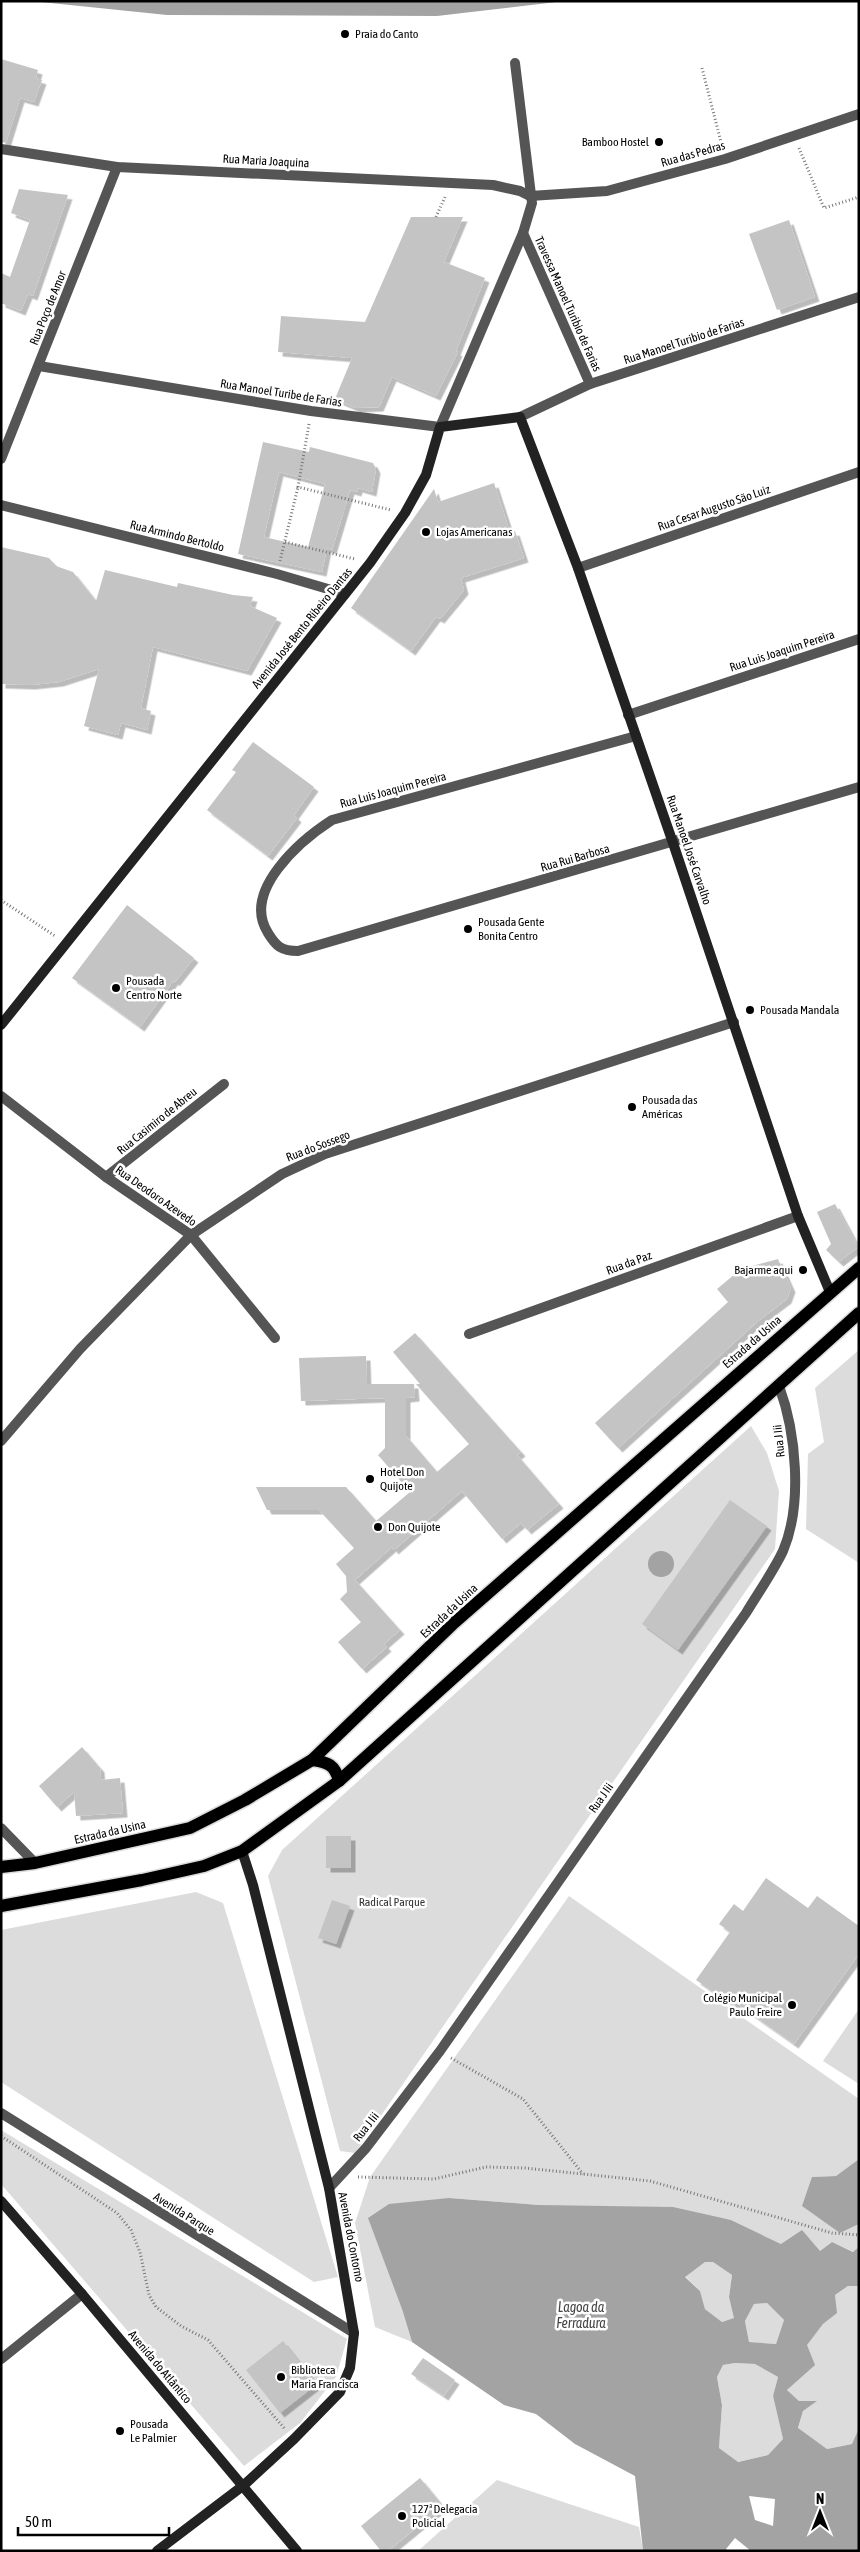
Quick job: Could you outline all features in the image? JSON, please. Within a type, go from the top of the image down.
[{"type":"main road","name":"Estrada da Usina","points":[[1,1866],[35,1863],[190,1828],[245,1800],[312,1760],[454,1623],[859,1268]]},
{"type":"main road","points":[[1,1906],[142,1880],[204,1866],[242,1851],[339,1781],[859,1313]]},
{"type":"main road","points":[[312,1760],[332,1765],[339,1781]]},
{"type":"street","name":"Avenida José Bento Ribeiro Dantas","points":[[1,1025],[370,563],[405,514],[426,475],[440,427],[524,233],[530,212],[530,196],[515,63]]},
{"type":"street","name":"Rua das Pedras","points":[[530,196],[607,191],[725,159],[859,114]]},
{"type":"street","name":"Rua Maria Joaquina","points":[[1,149],[117,167],[494,185],[520,191],[530,196]]},
{"type":"street","name":"Rua Poço de Amor","points":[[1,459],[117,167]]},
{"type":"street","name":"Travessa Manoel Turibio de Farias","points":[[524,233],[590,384]]},
{"type":"street","name":"Rua Manoel Turibio de Farias","points":[[520,417],[590,384],[859,297]]},
{"type":"street","name":"Rua Manoel Turibe de Farias","points":[[39,366],[311,411],[440,427],[520,417]]},
{"type":"street","name":"Rua Manoel José Carvalho","points":[[520,417],[578,568],[734,1022],[798,1216],[830,1292]]},
{"type":"street","name":"Rua Cesar Augusto São Luiz","points":[[578,568],[859,472]]},
{"type":"street","name":"Rua Armindo Bertoldo","points":[[1,505],[277,574],[345,594]]},
{"type":"street","name":"Rua Luis Joaquim Pereira","points":[[628,715],[859,640]]},
{"type":"street","name":"Rua Luis Joaquim Pereira","points":[[298,951],[284,951],[276,946],[265,928],[259,905],[265,889],[290,854],[309,835],[332,820],[636,736]]},
{"type":"street","name":"Rua Rui Barbosa","points":[[298,951],[673,843],[859,786]]},
{"type":"street","name":"Rua do Sossego","points":[[1,1440],[80,1350],[191,1235],[282,1174],[325,1154],[734,1022]]},
{"type":"street","name":"Rua Casimiro de Abreu","points":[[106,1177],[224,1084]]},
{"type":"street","name":"Rua Deodoro Azevedo","points":[[1,1096],[106,1177],[191,1235],[274,1338]]},
{"type":"street","name":"Rua da Paz","points":[[469,1334],[798,1216]]},
{"type":"street","name":"Rua J Iii","points":[[329,2188],[366,2148],[440,2051],[746,1613],[783,1552],[791,1529],[794,1496],[790,1421],[779,1386]]},
{"type":"street","points":[[1,1828],[35,1863]]},
{"type":"street","name":"Avenida do Contorno","points":[[157,2551],[244,2485],[294,2439],[340,2392],[350,2368],[354,2333],[329,2188],[242,1851]]},
{"type":"street","name":"Avenida Parque","points":[[1,2113],[354,2333]]},
{"type":"street","name":"Avenida do Atlântico","points":[[1,2202],[82,2294],[244,2485],[297,2551]]},
{"type":"street","points":[[1,2359],[82,2294]]},
{"type":"path","points":[[702,68],[725,159]]},
{"type":"path","points":[[794,136],[824,208],[859,197]]},
{"type":"path","points":[[277,574],[298,487],[311,411]]},
{"type":"path","points":[[298,487],[405,514]]},
{"type":"path","points":[[285,542],[370,563]]},
{"type":"path","points":[[1,900],[66,944]]},
{"type":"path","points":[[440,2051],[522,2099],[583,2174]]},
{"type":"path","points":[[1,2136],[117,2212],[130,2230],[140,2252],[149,2295],[156,2307],[181,2326],[208,2340],[294,2439]]},
{"type":"path","points":[[340,2176],[434,2180],[486,2168],[525,2168],[650,2181],[832,2233],[859,2235]]},
{"type":"green space","points":[[859,1350],[859,1563],[806,1529],[808,1454],[824,1442],[815,1388]]},
{"type":"green space","name":"Radical Parque","points":[[751,1426],[767,1453],[779,1491],[775,1549],[355,2153],[340,2151],[268,1876],[282,1850]]},
{"type":"green space","points":[[196,1892],[223,1903],[338,2277],[314,2282],[1,2082],[1,1930]]},
{"type":"green space","points":[[569,1896],[859,2099],[859,2159],[836,2176],[812,2177],[840,2233],[859,2224],[859,2247],[854,2252],[832,2242],[820,2251],[781,2244],[731,2220],[449,2198],[402,2309],[412,2342],[375,2327],[355,2223],[370,2177]]},
{"type":"green space","points":[[859,2009],[859,2084],[823,2061]]},
{"type":"green space","points":[[1,2130],[347,2339],[336,2377],[300,2423],[244,2466],[1,2184]]},
{"type":"green space","points":[[705,2262],[713,2262],[732,2275],[729,2297],[735,2318],[722,2322],[705,2309],[700,2291],[685,2276]]},
{"type":"green space","points":[[848,2286],[859,2286],[859,2428],[852,2444],[827,2449],[798,2429],[803,2411],[816,2401],[799,2401],[787,2390],[814,2365],[806,2345],[823,2324],[836,2313],[835,2295]]},
{"type":"green space","points":[[767,2303],[784,2320],[776,2344],[749,2342],[745,2321],[754,2304]]},
{"type":"green space","points":[[735,2363],[755,2364],[778,2377],[773,2396],[783,2439],[768,2455],[737,2462],[719,2448],[722,2405],[717,2377],[723,2365]]},
{"type":"green space","points":[[497,2480],[639,2527],[643,2551],[418,2551]]},
{"type":"water","points":[[31,1],[565,1],[437,16],[167,15]]},
{"type":"water","points":[[661,1551],[670,1555],[674,1564],[670,1573],[661,1577],[652,1573],[648,1564],[652,1555]]},
{"type":"water","points":[[859,2159],[859,2224],[840,2233],[802,2206],[812,2177],[836,2176]]},
{"type":"water","name":"Lagoa da Ferradura","points":[[449,2198],[539,2205],[673,2207],[731,2220],[781,2244],[802,2230],[820,2251],[832,2242],[853,2252],[859,2247],[859,2286],[848,2286],[835,2295],[837,2313],[823,2324],[807,2345],[815,2365],[787,2390],[799,2401],[817,2401],[803,2411],[798,2428],[827,2449],[852,2444],[859,2428],[859,2551],[751,2551],[735,2538],[726,2549],[728,2551],[643,2551],[635,2476],[575,2444],[536,2414],[504,2405],[412,2342],[402,2309],[368,2218],[389,2204]],"holes":[[[705,2262],[713,2262],[732,2275],[729,2297],[734,2318],[722,2322],[705,2309],[700,2291],[685,2277]],[[767,2303],[784,2320],[776,2344],[749,2342],[745,2321],[754,2304]],[[735,2363],[755,2364],[778,2377],[773,2396],[783,2439],[768,2455],[738,2462],[719,2448],[722,2405],[717,2377],[723,2365]],[[749,2496],[775,2499],[773,2526],[755,2520]]]},
{"type":"building","points":[[1,59],[38,70],[36,78],[42,80],[34,102],[20,98],[6,143],[1,142]]},
{"type":"building","points":[[19,189],[68,195],[33,296],[28,294],[21,311],[1,303],[1,273],[10,277],[30,220],[11,213]]},
{"type":"building","points":[[411,217],[463,217],[444,262],[485,278],[456,351],[458,352],[436,396],[392,377],[379,407],[356,408],[335,399],[352,358],[278,352],[281,316],[365,322]]},
{"type":"building","points":[[789,220],[815,297],[777,310],[749,234]]},
{"type":"building","points":[[263,442],[309,452],[310,447],[373,463],[376,469],[372,492],[358,488],[357,492],[350,490],[332,550],[327,548],[322,572],[238,554]],"holes":[[[279,472],[325,484],[308,547],[264,537]]]},
{"type":"building","points":[[494,483],[510,532],[515,531],[524,558],[461,578],[464,590],[440,619],[436,617],[411,651],[351,608],[434,489],[438,502]]},
{"type":"building","points":[[1,547],[49,558],[56,566],[73,572],[96,601],[105,570],[177,587],[178,583],[233,595],[253,597],[250,606],[277,618],[247,671],[153,647],[141,708],[151,711],[147,730],[121,723],[118,735],[84,726],[99,669],[59,682],[31,685],[1,684]]},
{"type":"building","points":[[253,742],[314,787],[294,815],[297,818],[268,856],[207,810],[236,772],[232,770]]},
{"type":"building","points":[[127,905],[194,958],[175,982],[174,980],[140,1027],[72,978]]},
{"type":"building","points":[[835,1204],[858,1247],[839,1262],[826,1250],[831,1244],[817,1212]]},
{"type":"building","points":[[778,1259],[791,1288],[787,1299],[758,1321],[618,1448],[595,1423],[728,1302],[717,1289],[741,1269]]},
{"type":"building","name":"Don Quijote","points":[[415,1333],[521,1452],[517,1455],[559,1504],[527,1530],[521,1523],[502,1539],[462,1491],[394,1550],[392,1547],[355,1580],[400,1630],[384,1644],[387,1647],[362,1669],[338,1642],[361,1622],[340,1599],[347,1592],[346,1576],[336,1564],[354,1548],[319,1510],[267,1510],[256,1487],[346,1487],[376,1521],[410,1492],[378,1455],[385,1448],[385,1398],[301,1401],[299,1358],[366,1356],[367,1384],[414,1384],[415,1397],[406,1398],[406,1436],[437,1472],[469,1444],[416,1384],[420,1384],[393,1352]]},
{"type":"building","points":[[730,1500],[767,1526],[678,1650],[642,1624]]},
{"type":"building","points":[[82,1747],[100,1768],[101,1780],[120,1778],[123,1813],[76,1816],[74,1792],[57,1807],[39,1786]]},
{"type":"building","points":[[326,1836],[351,1836],[351,1868],[326,1868]]},
{"type":"building","points":[[766,1878],[808,1908],[817,1896],[859,1926],[859,1954],[794,2044],[736,2003],[734,2006],[696,1980],[730,1932],[719,1924],[734,1904],[743,1911]]},
{"type":"building","points":[[332,1900],[350,1906],[336,1944],[318,1938]]},
{"type":"building","name":"Biblioteca Maria Francisca","points":[[283,2341],[317,2384],[280,2413],[246,2370]]},
{"type":"building","points":[[423,2358],[455,2380],[444,2396],[411,2374]]},
{"type":"building","name":"127ª Delegacia Policial","points":[[420,2478],[443,2506],[388,2551],[381,2551],[361,2526]]},
{"type":"place","name":"Praia do Canto","points":[[345,34]]},
{"type":"place","name":"Bamboo Hostel","points":[[659,142]]},
{"type":"place","name":"Lojas Americanas","points":[[426,532]]},
{"type":"place","name":"Pousada Gente Bonita Centro","points":[[468,929]]},
{"type":"place","name":"Pousada Centro Norte","points":[[116,988]]},
{"type":"place","name":"Pousada Mandala","points":[[750,1010]]},
{"type":"place","name":"Pousada das Américas","points":[[632,1107]]},
{"type":"place","name":"Bajarme aqui","points":[[803,1270]]},
{"type":"place","name":"Hotel Don Quijote","points":[[370,1479]]},
{"type":"place","name":"Don Quijote","points":[[378,1527]]},
{"type":"place","name":"Colégio Municipal Paulo Freire","points":[[792,2005]]},
{"type":"place","name":"Biblioteca Maria Francisca","points":[[281,2377]]},
{"type":"place","name":"Pousada Le Palmier","points":[[120,2431]]},
{"type":"place","name":"127ª Delegacia Policial","points":[[402,2516]]}]
